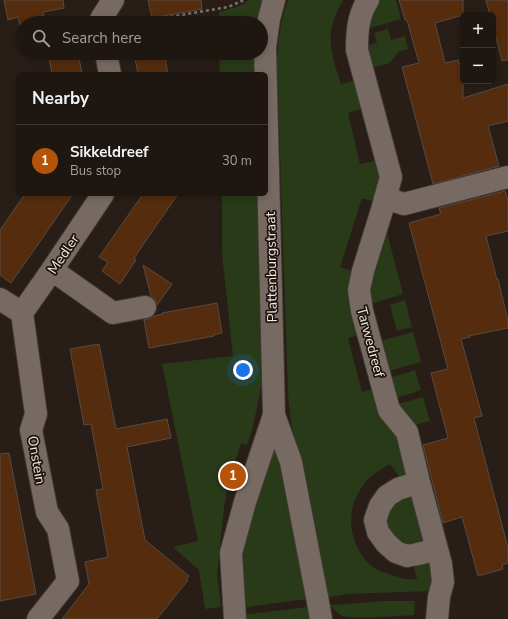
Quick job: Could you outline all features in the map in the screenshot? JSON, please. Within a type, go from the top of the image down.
[{"type":"street","points":[[103,16],[113,0]]},
{"type":"street","name":"Plattenburgstraat","points":[[268,26],[274,0]]},
{"type":"street","name":"Tarwedreef","points":[[368,0],[363,7],[359,20],[357,50],[391,177],[386,198],[362,271],[359,290],[361,308],[389,410],[407,432],[441,564],[443,582],[439,597],[437,619]]},
{"type":"street","points":[[107,60],[110,72]]},
{"type":"street","name":"Plattenburgstraat","points":[[265,60],[266,72]]},
{"type":"street","name":"Plattenburgstraat","points":[[268,170],[274,416],[291,462],[320,619]]},
{"type":"street","points":[[386,198],[404,204],[508,177]]},
{"type":"street","name":"Medler","points":[[22,313],[103,196]]},
{"type":"street","points":[[52,270],[113,313],[145,307]]},
{"type":"street","points":[[0,298],[22,313]]},
{"type":"street","name":"Onstein","points":[[22,313],[36,414],[32,430],[47,512],[58,529],[68,581],[38,619]]},
{"type":"street","name":"Plattenburgstraat","points":[[235,619],[231,553],[245,502],[274,416]]},
{"type":"street","points":[[419,482],[398,489],[387,496],[380,506],[375,520],[378,532],[386,543],[396,552],[407,556],[437,549]]},
{"type":"path","points":[[176,16],[228,7],[244,0]]},
{"type":"green space","points":[[249,0],[263,0],[258,16],[219,16],[219,12],[242,5]]},
{"type":"green space","points":[[288,0],[343,0],[332,28],[332,52],[341,84],[354,81],[362,109],[348,113],[360,164],[375,161],[380,180],[377,202],[362,198],[340,267],[355,272],[361,334],[348,338],[362,392],[375,389],[399,435],[409,472],[401,479],[390,464],[374,474],[365,483],[355,499],[351,515],[352,533],[358,549],[363,557],[369,564],[380,571],[402,578],[417,579],[413,564],[432,562],[432,591],[347,594],[324,598],[291,422],[288,395],[277,64],[280,32]]},
{"type":"green space","points":[[379,0],[396,0],[401,19],[371,28],[368,20]]},
{"type":"green space","points":[[388,29],[391,40],[405,36],[408,49],[398,52],[390,63],[368,69],[362,47],[377,43],[374,33]]},
{"type":"green space","points":[[219,60],[254,60],[255,72],[220,72]]},
{"type":"green space","points":[[222,196],[258,196],[262,382],[253,427],[247,445],[241,443],[228,485],[224,507],[217,575],[221,607],[205,609],[199,570],[173,547],[198,541],[162,364],[233,356],[222,254]]},
{"type":"green space","points":[[386,229],[403,294],[371,304],[369,294],[371,279]]},
{"type":"green space","points":[[405,300],[412,327],[397,331],[390,305]]},
{"type":"green space","points":[[413,332],[421,362],[389,371],[380,341]]},
{"type":"green space","points":[[415,370],[421,390],[397,398],[390,378]]},
{"type":"green space","points":[[423,397],[430,421],[414,425],[398,404]]},
{"type":"green space","points":[[274,448],[278,449],[307,599],[240,608],[236,554]]},
{"type":"green space","points":[[413,493],[428,540],[410,549],[393,542],[383,514],[389,504]]},
{"type":"green space","points":[[386,601],[415,601],[414,615],[348,617],[342,616],[330,605]]},
{"type":"green space","points":[[308,607],[309,619],[244,619],[242,615]]},
{"type":"building","points":[[4,0],[63,0],[64,8],[43,12],[44,16],[16,16],[16,18],[8,20]]},
{"type":"building","points":[[148,0],[201,0],[202,9],[163,16],[152,16]]},
{"type":"building","points":[[399,0],[463,0],[463,12],[460,12],[460,16],[435,23],[445,63],[458,60],[460,64],[460,84],[463,84],[463,98],[508,84],[508,121],[488,126],[499,166],[433,184],[402,67],[419,63],[407,20],[405,20]]},
{"type":"building","points":[[486,0],[508,0],[508,60],[502,61],[496,38],[496,12],[489,12]]},
{"type":"building","points":[[49,60],[79,60],[82,72],[52,72]]},
{"type":"building","points":[[135,60],[165,60],[168,72],[138,72]]},
{"type":"building","points":[[505,191],[508,201],[508,231],[486,236],[497,280],[498,279],[508,321],[508,328],[461,339],[482,416],[474,418],[508,548],[508,563],[502,565],[503,569],[478,576],[462,517],[443,523],[423,445],[448,438],[431,373],[448,369],[409,223],[441,214],[439,208]]},
{"type":"building","points":[[24,196],[72,196],[11,283],[0,275],[0,230]]},
{"type":"building","points":[[142,196],[177,196],[134,258],[136,260],[120,284],[102,271],[108,262],[99,257]]},
{"type":"building","points":[[143,265],[172,284],[157,305],[155,299],[151,296]]},
{"type":"building","points":[[217,303],[222,333],[213,335],[214,336],[149,348],[144,320],[163,314],[162,313]]},
{"type":"building","points":[[99,344],[116,429],[167,419],[171,438],[127,447],[145,540],[189,576],[186,579],[188,580],[157,619],[62,619],[89,584],[85,562],[108,557],[96,490],[103,489],[91,424],[84,425],[70,349]]},
{"type":"building","points":[[9,453],[36,594],[0,601],[0,454]]},
{"type":"place","name":"Sikkeldreef","points":[[233,476]]}]
